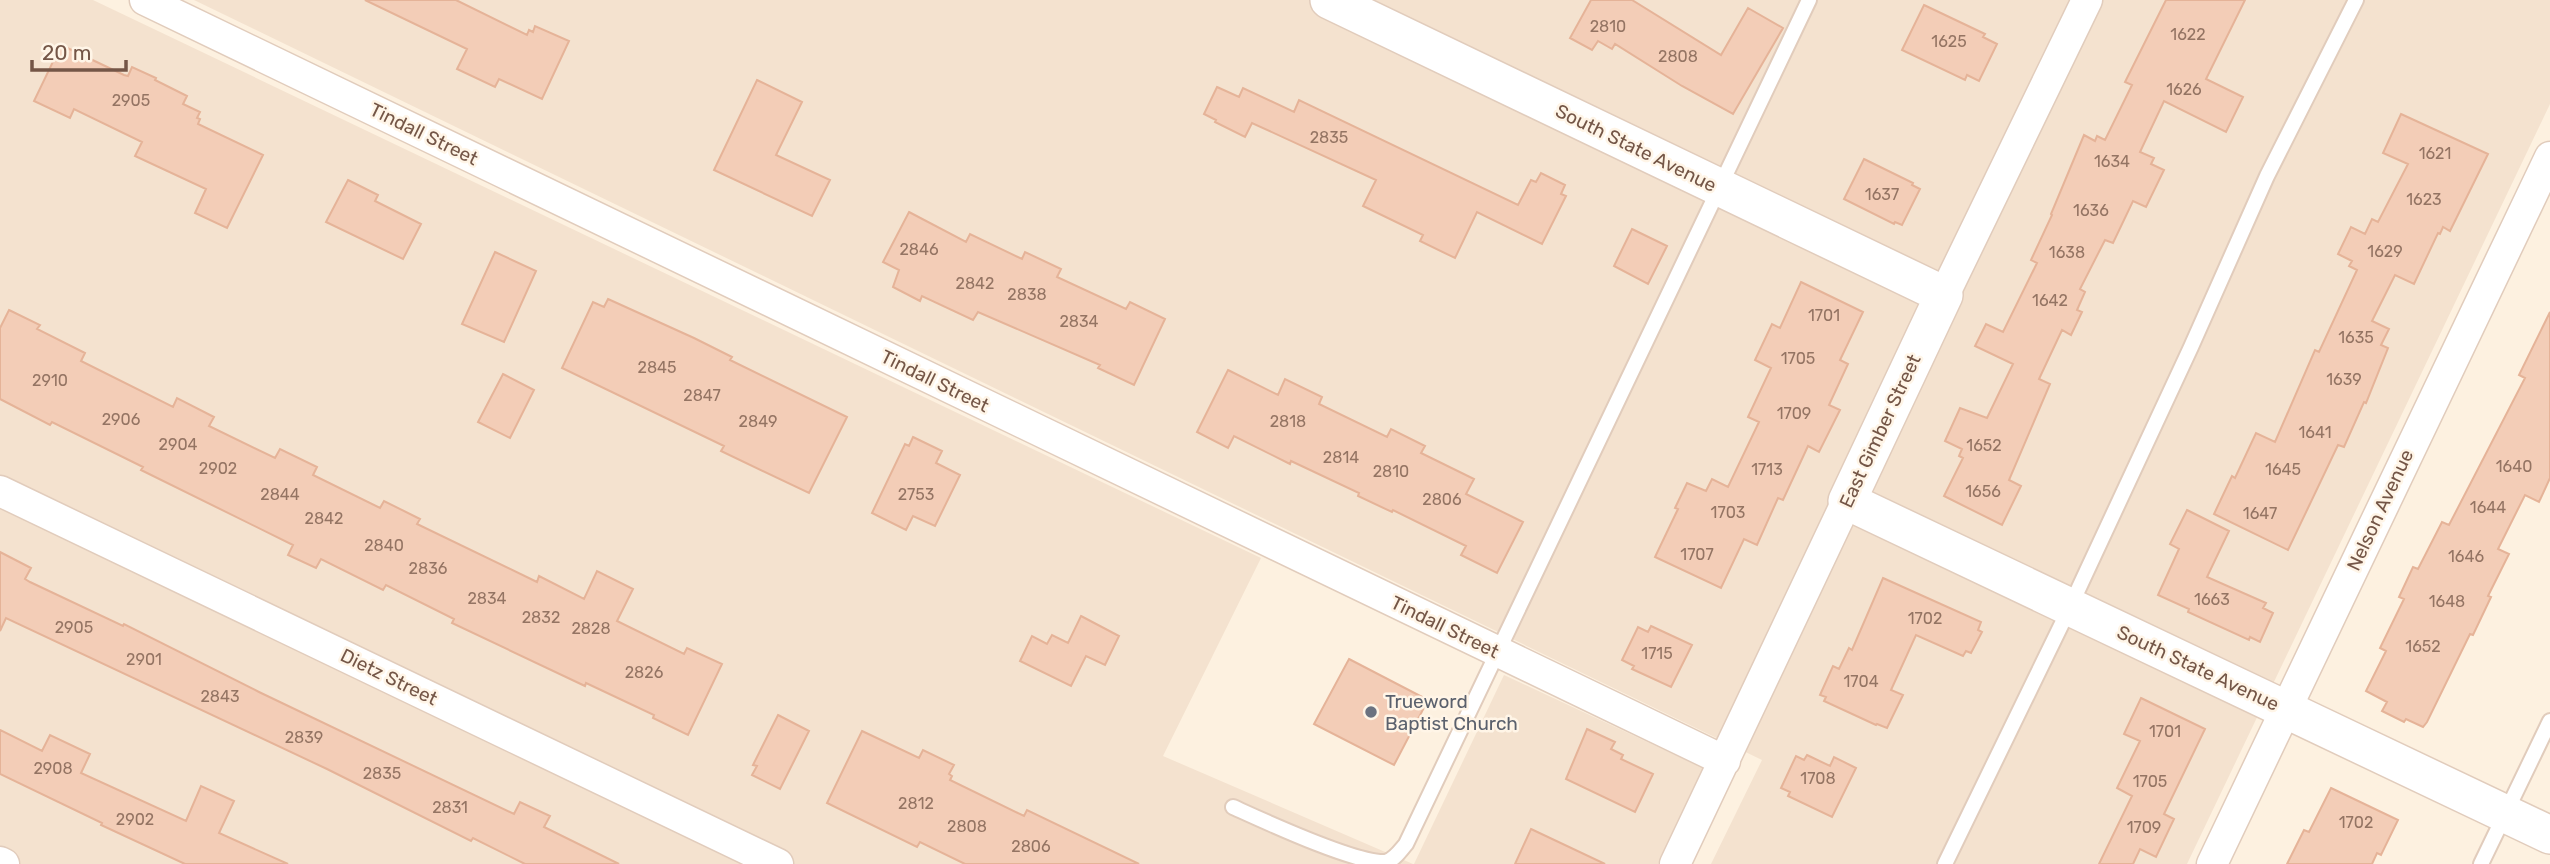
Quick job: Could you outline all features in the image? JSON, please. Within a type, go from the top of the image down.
[{"type":"street","name":"Tindall Street","points":[[145,0],[1725,761]]},
{"type":"street","name":"South State Avenue","points":[[1329,0],[1944,295]]},
{"type":"street","name":"East Gimber Street","points":[[1675,864],[1944,295],[2087,0]]},
{"type":"street","name":"Nelson Avenue","points":[[2212,864],[2550,157]]},
{"type":"street","name":"Dietz Street","points":[[0,491],[778,864]]},
{"type":"street","name":"South State Avenue","points":[[1847,501],[2550,835]]},
{"type":"lane","points":[[1233,807],[1348,857],[1384,863],[1395,857],[1406,844],[1809,0]]},
{"type":"lane","points":[[1945,864],[2070,607],[2191,347],[2266,176],[2356,0]]},
{"type":"lane","points":[[2481,864],[2550,721]]},
{"type":"shaded area","points":[[0,0],[93,0],[1261,558],[1163,756],[1413,864],[0,864]]},
{"type":"shaded area","points":[[194,0],[2550,0],[2550,104],[2187,864],[1711,864],[1762,760]]},
{"type":"shaded area","points":[[1504,675],[1705,769],[1658,864],[1414,864]]},
{"type":"building","points":[[365,0],[456,0],[527,35],[529,30],[533,32],[535,26],[569,41],[542,99],[499,79],[495,87],[457,69],[467,49]]},
{"type":"building","points":[[1591,0],[1632,0],[1721,55],[1748,8],[1783,28],[1733,114],[1615,44],[1612,49],[1598,41],[1592,50],[1570,38]]},
{"type":"building","points":[[2166,0],[2245,0],[2206,79],[2243,97],[2226,132],[2164,101],[2140,152],[2154,158],[2151,164],[2164,170],[2146,207],[2133,201],[2113,243],[2105,240],[2080,289],[2085,292],[2077,310],[2082,312],[2071,335],[2062,330],[2039,379],[2050,384],[2009,480],[2021,486],[2002,525],[1944,496],[1963,458],[1959,456],[1962,449],[1945,441],[1960,408],[1987,418],[2013,364],[1975,346],[1986,324],[2003,332],[2037,263],[2031,260],[2084,135],[2095,141],[2097,136],[2105,140],[2132,85],[2125,82]]},
{"type":"building","points":[[1924,5],[1985,34],[1983,37],[1997,44],[1979,81],[1967,75],[1965,80],[1902,50]]},
{"type":"building","points":[[61,45],[124,75],[128,76],[132,67],[156,78],[155,80],[187,96],[183,104],[200,112],[198,124],[263,155],[227,228],[195,213],[206,189],[135,156],[142,142],[74,109],[70,118],[34,101]]},
{"type":"building","points":[[757,80],[802,102],[776,155],[830,180],[812,216],[714,170]]},
{"type":"building","points":[[1217,87],[1239,97],[1243,88],[1294,112],[1299,100],[1518,205],[1531,180],[1536,182],[1541,173],[1565,185],[1561,194],[1566,196],[1542,244],[1477,212],[1455,258],[1420,241],[1423,235],[1363,206],[1376,180],[1252,123],[1245,137],[1215,122],[1216,120],[1204,114]]},
{"type":"building","points":[[2401,114],[2488,154],[2450,231],[2443,227],[2440,234],[2438,233],[2414,284],[2395,275],[2372,321],[2389,329],[2381,345],[2388,348],[2366,403],[2364,402],[2344,447],[2338,445],[2288,550],[2214,514],[2256,433],[2275,442],[2315,350],[2319,352],[2357,270],[2349,266],[2352,261],[2338,254],[2351,227],[2365,234],[2372,219],[2378,222],[2408,164],[2383,153]]},
{"type":"building","points":[[1864,159],[1920,189],[1902,225],[1895,222],[1894,224],[1844,199]]},
{"type":"building","points":[[348,180],[378,195],[375,201],[421,224],[403,259],[326,222]]},
{"type":"building","points":[[909,212],[966,242],[970,234],[1022,259],[1025,252],[1061,269],[1057,277],[1126,309],[1130,302],[1165,319],[1134,385],[1098,368],[1100,365],[978,312],[973,320],[922,296],[920,301],[893,287],[899,270],[883,262]]},
{"type":"building","points":[[1632,229],[1667,246],[1648,284],[1614,266]]},
{"type":"building","points":[[495,252],[536,271],[504,342],[462,324]]},
{"type":"building","points":[[1801,282],[1863,312],[1840,360],[1848,364],[1829,405],[1840,410],[1819,452],[1808,446],[1783,500],[1778,498],[1757,545],[1744,539],[1721,588],[1655,557],[1687,483],[1706,491],[1712,479],[1728,487],[1759,422],[1748,417],[1771,368],[1755,360],[1772,324],[1780,328]]},
{"type":"building","points":[[608,299],[694,338],[732,357],[730,360],[847,417],[809,493],[721,451],[724,446],[562,368],[593,302],[604,307]]},
{"type":"building","points":[[9,310],[40,325],[37,329],[85,353],[81,361],[173,407],[177,398],[214,417],[209,426],[275,458],[280,449],[317,467],[313,475],[380,508],[384,501],[420,519],[417,524],[537,582],[539,576],[584,599],[597,571],[633,589],[617,621],[684,654],[687,648],[722,664],[688,735],[653,718],[654,715],[586,683],[585,686],[452,623],[454,619],[386,585],[383,590],[321,559],[316,568],[288,555],[293,545],[141,470],[143,467],[0,399],[0,328]]},
{"type":"building","points":[[2550,312],[2550,478],[2539,502],[2525,495],[2498,549],[2509,554],[2488,596],[2491,597],[2427,722],[2423,727],[2406,719],[2404,722],[2382,711],[2387,702],[2366,691],[2386,651],[2380,648],[2404,599],[2399,597],[2413,567],[2418,569],[2442,522],[2449,525],[2525,378],[2519,375]]},
{"type":"building","points":[[1228,370],[1278,395],[1285,379],[1322,397],[1319,404],[1387,437],[1391,429],[1425,446],[1421,453],[1474,479],[1466,494],[1523,522],[1497,573],[1461,555],[1466,546],[1358,496],[1359,493],[1291,461],[1290,464],[1234,436],[1228,448],[1197,432]]},
{"type":"building","points":[[503,374],[534,390],[510,438],[478,422]]},
{"type":"building","points":[[913,437],[942,451],[936,463],[960,475],[935,526],[913,516],[906,530],[872,513],[905,444],[909,446]]},
{"type":"building","points":[[2187,510],[2229,531],[2207,577],[2266,603],[2263,608],[2273,613],[2260,642],[2250,637],[2249,640],[2188,612],[2189,609],[2158,595],[2179,549],[2170,544]]},
{"type":"building","points":[[0,552],[31,568],[25,579],[30,582],[123,626],[124,624],[514,814],[520,802],[550,816],[544,827],[619,864],[525,864],[473,838],[471,841],[327,769],[6,618],[0,631]]},
{"type":"building","points":[[1883,578],[1981,622],[1978,630],[1982,632],[1971,653],[1966,651],[1963,656],[1916,635],[1891,690],[1903,695],[1887,728],[1824,701],[1826,697],[1820,695],[1833,666],[1839,669],[1849,648],[1852,650]]},
{"type":"building","points":[[1081,616],[1119,636],[1105,665],[1086,656],[1071,686],[1020,661],[1032,636],[1047,644],[1052,635],[1068,643]]},
{"type":"building","points":[[1651,626],[1692,645],[1671,687],[1632,669],[1634,666],[1622,660],[1638,627],[1648,632]]},
{"type":"building","name":"Trueword Baptist Church","points":[[1349,659],[1428,700],[1394,765],[1314,724]]},
{"type":"building","points":[[2141,698],[2205,729],[2164,814],[2174,819],[2156,857],[2140,849],[2133,864],[2099,864],[2132,796],[2117,788],[2140,741],[2124,734]]},
{"type":"building","points":[[778,715],[809,731],[780,789],[752,775],[757,766],[753,765]]},
{"type":"building","points":[[1587,729],[1615,742],[1611,749],[1623,755],[1621,759],[1653,774],[1635,812],[1566,779]]},
{"type":"building","points":[[0,730],[42,751],[50,735],[90,754],[81,773],[186,821],[201,786],[234,801],[219,833],[288,864],[185,864],[101,825],[102,823],[0,774]]},
{"type":"building","points":[[862,731],[919,758],[923,750],[954,765],[949,774],[952,776],[950,780],[1024,816],[1027,810],[1139,864],[965,864],[920,842],[917,847],[827,803]]},
{"type":"building","points":[[1807,755],[1830,766],[1834,757],[1856,768],[1832,817],[1788,796],[1790,792],[1781,788],[1796,756],[1804,760]]},
{"type":"building","points":[[2331,788],[2398,820],[2381,855],[2377,853],[2372,864],[2287,864],[2304,830],[2309,832]]},
{"type":"building","points":[[1531,829],[1605,864],[1515,864]]},
{"type":"place","name":"Trueword Baptist Church","points":[[1371,712]]}]
